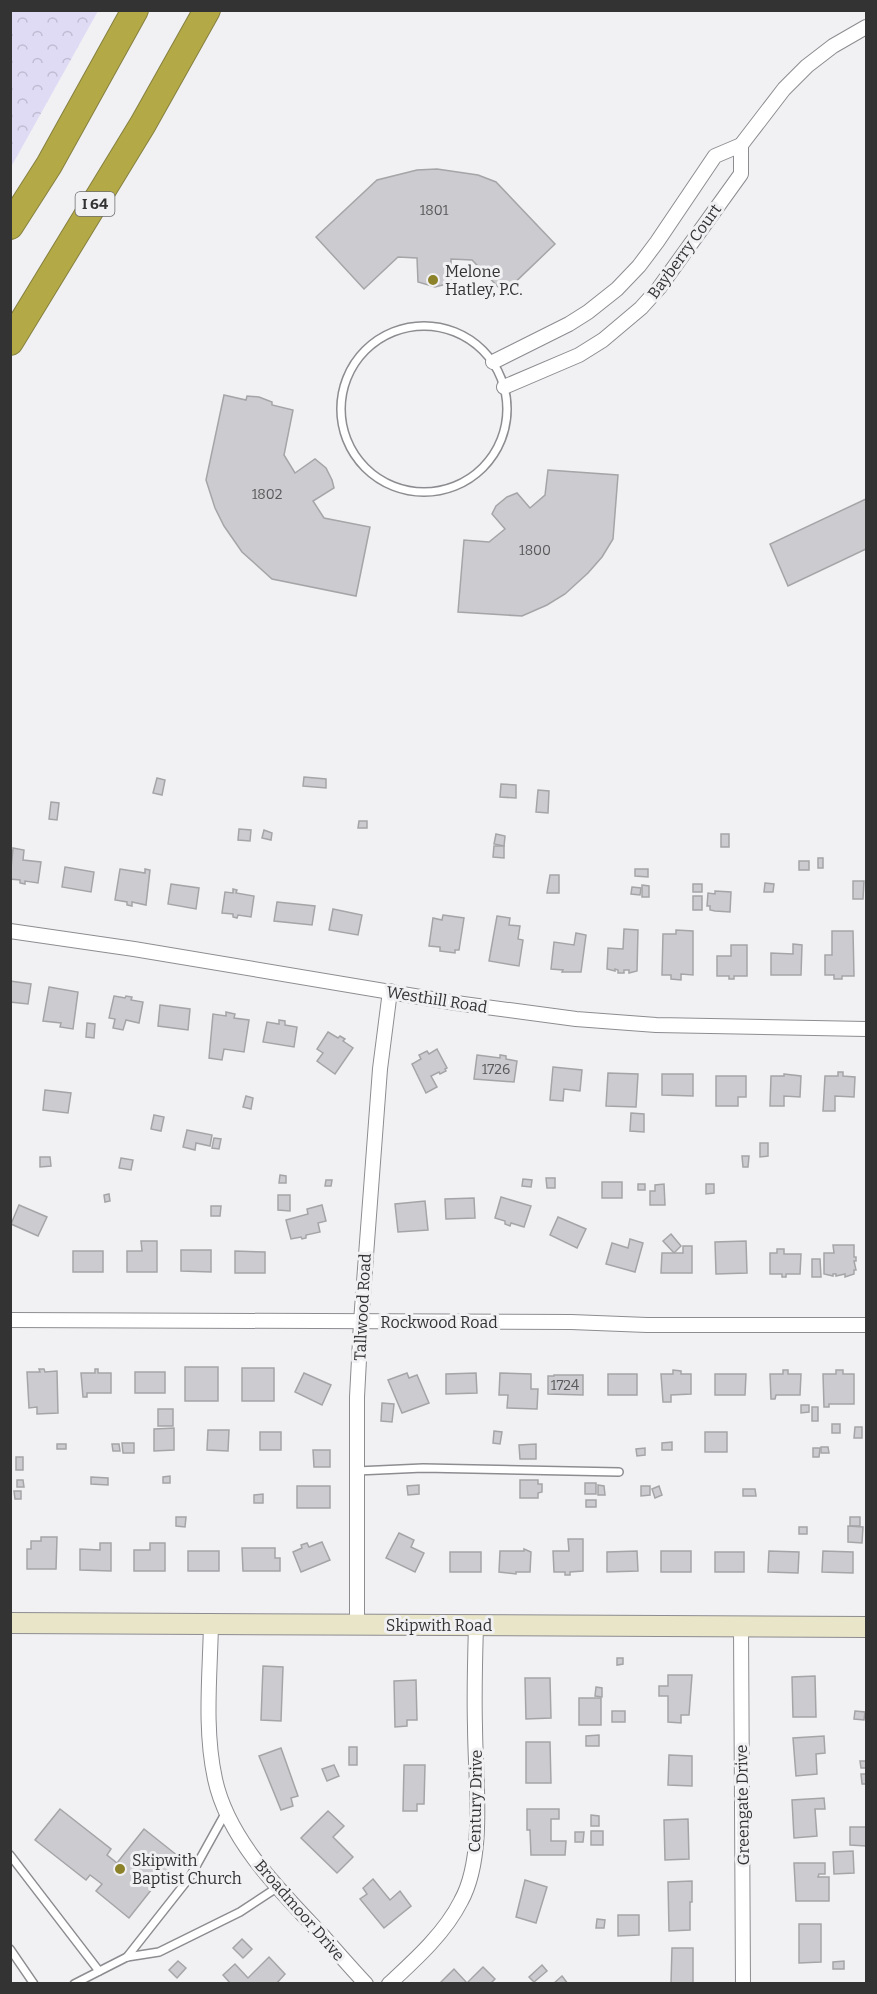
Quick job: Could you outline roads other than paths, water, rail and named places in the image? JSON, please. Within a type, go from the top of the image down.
[{"type":"highway","points":[[10,226],[49,165],[135,10]]},
{"type":"highway","name":"I 64","points":[[10,342],[75,238],[207,10]]},
{"type":"highway","points":[[177,65],[217,10]]},
{"type":"main road","name":"Skipwith Road","points":[[10,1623],[867,1627]]},
{"type":"street","name":"Bayberry Court","points":[[493,362],[569,324],[617,289],[639,266],[657,242],[715,156],[741,145],[784,89],[807,66],[833,46],[867,27]]},
{"type":"street","name":"Bayberry Court","points":[[504,387],[579,355],[603,340],[641,308],[659,288],[741,174],[741,145]]},
{"type":"street","name":"Westhill Road","points":[[10,932],[134,949],[456,1003],[565,1018],[656,1025],[867,1029]]},
{"type":"street","name":"Tallwood Road","points":[[357,1625],[357,1397],[379,1080],[390,991]]},
{"type":"street","name":"Rockwood Road","points":[[10,1320],[867,1325]]},
{"type":"street","name":"Broadmoor Drive","points":[[212,1624],[209,1692],[211,1750],[215,1779],[226,1812],[248,1850],[278,1887],[366,1983]]},
{"type":"street","name":"Century Drive","points":[[389,1983],[424,1950],[451,1918],[467,1889],[473,1866],[477,1788],[476,1625]]},
{"type":"street","name":"Greengate Drive","points":[[741,1626],[744,1983]]},
{"type":"lane","points":[[424,326],[448,329],[470,339],[493,362],[504,387],[507,417],[498,448],[477,473],[449,489],[417,492],[387,484],[362,465],[346,438],[341,407],[348,376],[366,349],[393,332],[408,327],[424,326]]},
{"type":"lane","points":[[357,1471],[423,1468],[620,1472]]},
{"type":"lane","points":[[127,1957],[190,1877],[226,1812]]},
{"type":"lane","points":[[10,1855],[99,1971]]},
{"type":"lane","points":[[75,1983],[127,1957],[159,1952],[240,1911],[278,1887]]},
{"type":"lane","points":[[10,1949],[34,1983]]},
{"type":"place","name":"Melone Hatley, P.C.","points":[[433,280]]},
{"type":"place","name":"Skipwith Baptist Church","points":[[120,1869]]}]
